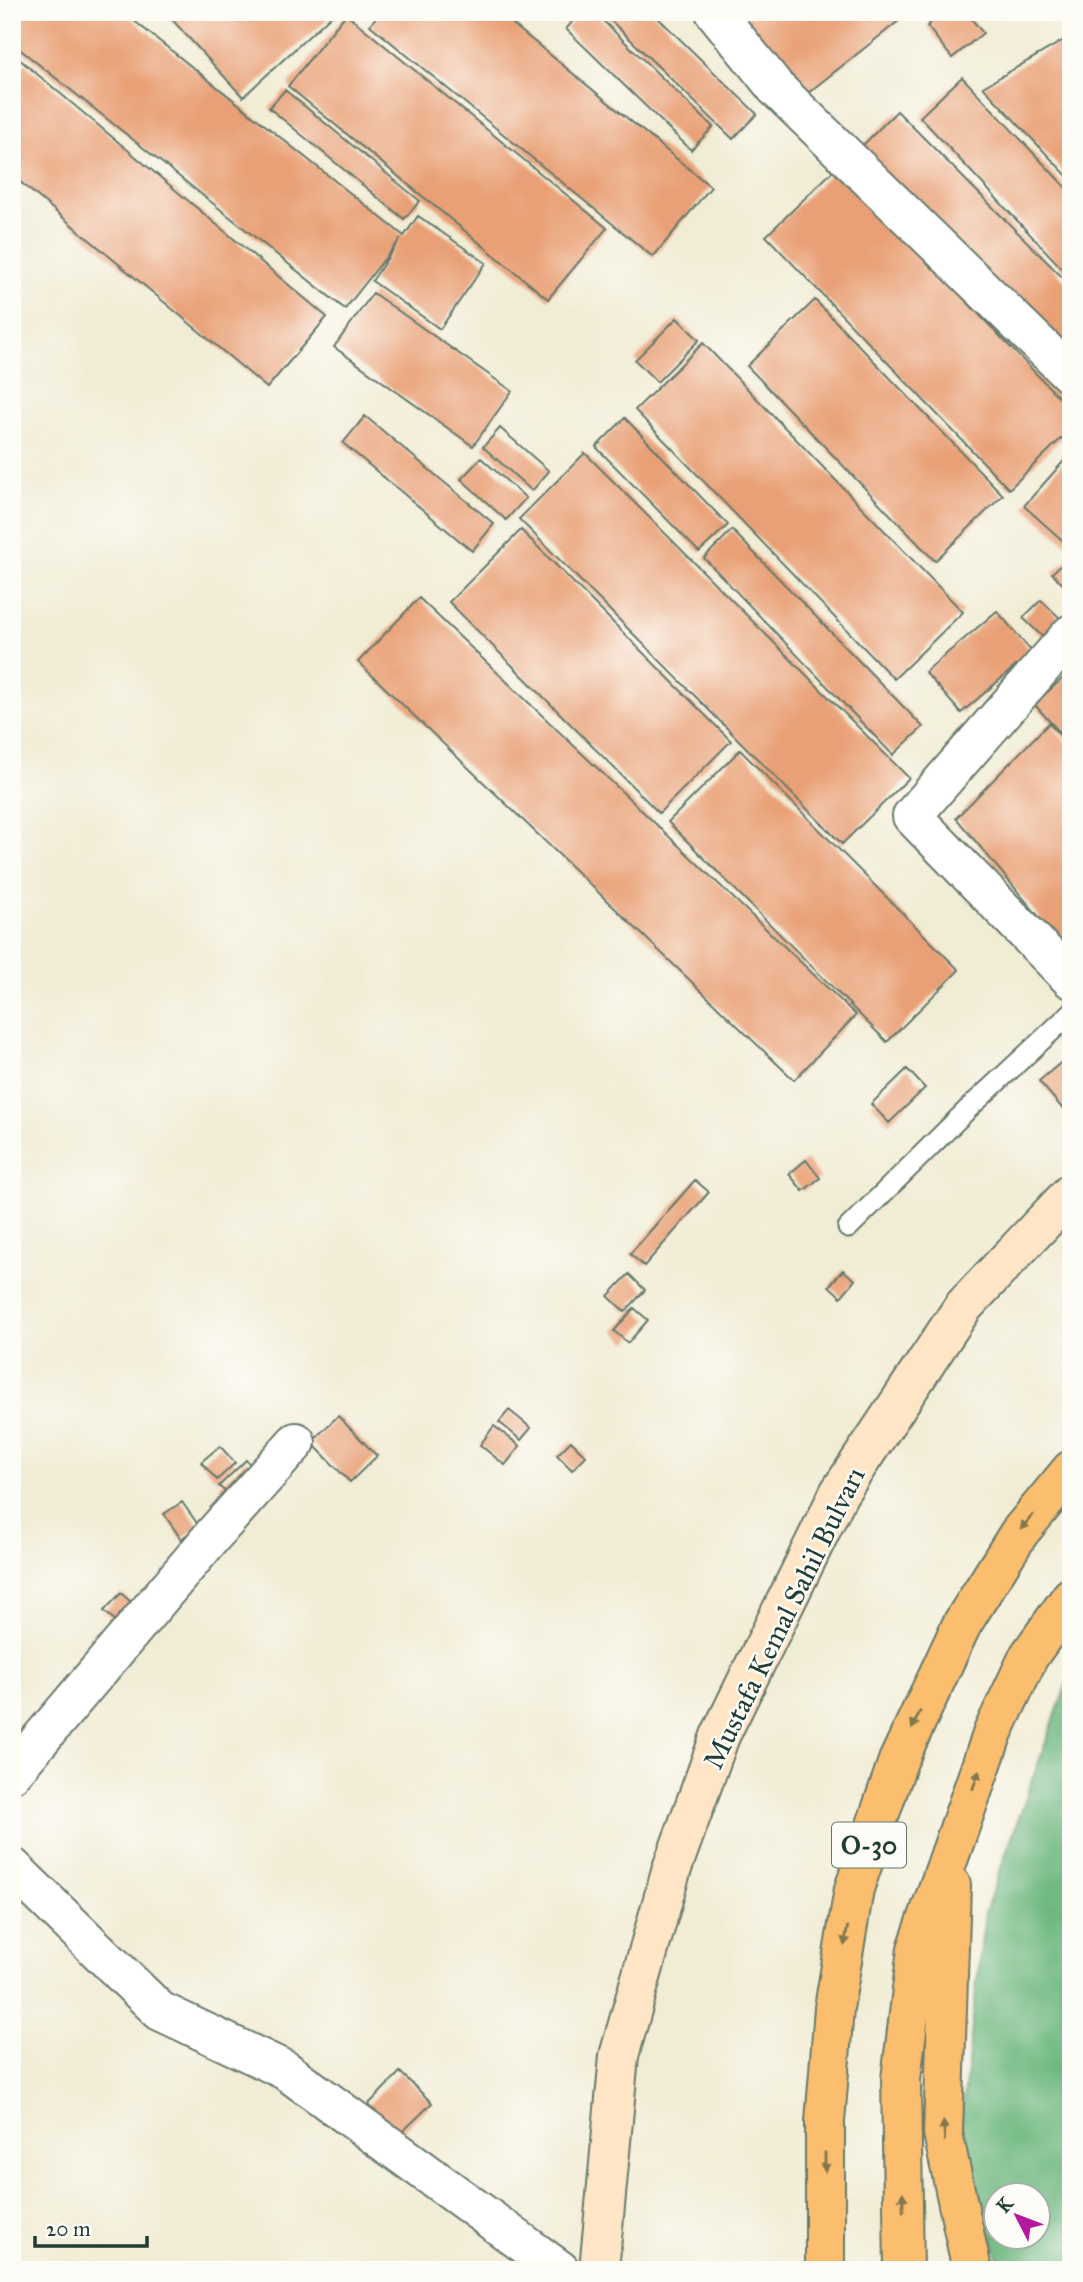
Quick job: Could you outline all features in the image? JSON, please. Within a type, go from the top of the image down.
[{"type":"highway","name":"O-30","points":[[825,2270],[825,2122],[834,2008],[854,1889],[898,1760],[962,1624],[1019,1533],[1071,1470]]},
{"type":"highway","points":[[904,2270],[901,2078],[917,1949],[993,1732],[1029,1657],[1071,1597]]},
{"type":"highway","points":[[952,1844],[943,2133],[972,2270]]},
{"type":"main road","name":"Mustafa Kemal Sahil Bulvarı","points":[[599,2270],[619,2056],[671,1871],[720,1736],[839,1493],[963,1307],[1071,1193]]},
{"type":"street","points":[[715,12],[776,89],[1071,375]]},
{"type":"street","points":[[1071,634],[912,816],[1071,979]]},
{"type":"street","points":[[12,1773],[214,1534],[296,1442]]},
{"type":"street","points":[[12,1867],[159,2011],[285,2070],[560,2270]]},
{"type":"lane","points":[[848,1228],[960,1116],[1071,1013]]},
{"type":"green space","points":[[1071,1672],[1071,2270],[1002,2270],[996,2250],[1052,2250],[1052,2180],[982,2180],[982,2205],[960,2133],[985,1912]]},
{"type":"building","points":[[12,12],[123,12],[404,236],[418,216],[486,263],[440,329],[372,281],[401,238],[345,309],[12,43]]},
{"type":"building","points":[[165,12],[335,12],[243,97]]},
{"type":"building","points":[[380,12],[498,12],[711,187],[653,257],[370,25]]},
{"type":"building","points":[[581,12],[594,12],[713,127],[691,150],[566,29]]},
{"type":"building","points":[[602,12],[652,12],[757,114],[733,139]]},
{"type":"building","points":[[731,12],[910,12],[799,100]]},
{"type":"building","points":[[945,12],[966,12],[983,33],[952,58],[927,26]]},
{"type":"building","points":[[346,14],[607,228],[548,299],[288,86]]},
{"type":"building","points":[[1071,36],[1071,180],[983,87]]},
{"type":"building","points":[[12,53],[327,317],[267,388],[12,175]]},
{"type":"building","points":[[962,77],[1071,193],[1071,278],[920,117]]},
{"type":"building","points":[[285,90],[420,201],[404,219],[269,108]]},
{"type":"building","points":[[897,111],[1071,286],[1071,365],[858,150]]},
{"type":"building","points":[[837,167],[1071,410],[1071,429],[1009,489],[766,236]]},
{"type":"building","points":[[373,293],[512,391],[473,446],[334,347]]},
{"type":"building","points":[[815,300],[1003,495],[935,561],[747,366]]},
{"type":"building","points":[[677,318],[699,340],[657,382],[635,360]]},
{"type":"building","points":[[703,343],[963,612],[894,679],[635,410]]},
{"type":"building","points":[[365,416],[494,524],[472,551],[343,443]]},
{"type":"building","points":[[625,418],[728,525],[699,552],[596,447]]},
{"type":"building","points":[[500,428],[549,471],[532,491],[483,447]]},
{"type":"building","points":[[585,453],[909,778],[842,844],[519,519]]},
{"type":"building","points":[[1071,453],[1071,548],[1024,506]]},
{"type":"building","points":[[481,458],[526,498],[506,520],[461,479]]},
{"type":"building","points":[[521,530],[731,741],[659,813],[449,602]]},
{"type":"building","points":[[732,530],[923,727],[893,755],[704,558]]},
{"type":"building","points":[[1071,556],[1071,593],[1052,573]]},
{"type":"building","points":[[419,598],[856,1015],[794,1080],[358,662]]},
{"type":"building","points":[[1041,600],[1064,622],[1046,640],[1023,618]]},
{"type":"building","points":[[997,611],[1032,652],[961,713],[925,672]]},
{"type":"building","points":[[1071,671],[1071,745],[1034,704]]},
{"type":"building","points":[[1049,723],[1071,748],[1071,955],[956,818]]},
{"type":"building","points":[[740,750],[959,970],[887,1042],[668,822]]},
{"type":"building","points":[[1071,1054],[1071,1100],[1062,1108],[1039,1081]]},
{"type":"building","points":[[907,1069],[925,1088],[889,1123],[871,1104]]},
{"type":"building","points":[[806,1160],[820,1178],[803,1191],[789,1174]]},
{"type":"building","points":[[695,1180],[709,1192],[644,1266],[630,1254]]},
{"type":"building","points":[[843,1270],[855,1280],[841,1297],[829,1286]]},
{"type":"building","points":[[629,1274],[645,1290],[625,1312],[608,1296]]},
{"type":"building","points":[[634,1308],[648,1320],[628,1343],[614,1331]]},
{"type":"building","points":[[509,1410],[531,1428],[521,1440],[499,1422]]},
{"type":"building","points":[[338,1416],[377,1456],[350,1482],[311,1442]]},
{"type":"building","points":[[494,1426],[520,1446],[505,1465],[480,1445]]},
{"type":"building","points":[[571,1441],[586,1456],[572,1470],[557,1455]]},
{"type":"building","points":[[220,1446],[235,1463],[217,1480],[201,1462]]},
{"type":"building","points":[[246,1460],[257,1471],[231,1497],[219,1486]]},
{"type":"building","points":[[182,1502],[199,1526],[181,1539],[164,1514]]},
{"type":"building","points":[[121,1593],[133,1604],[117,1622],[104,1611]]},
{"type":"building","points":[[400,2072],[432,2103],[395,2139],[364,2109]]}]
